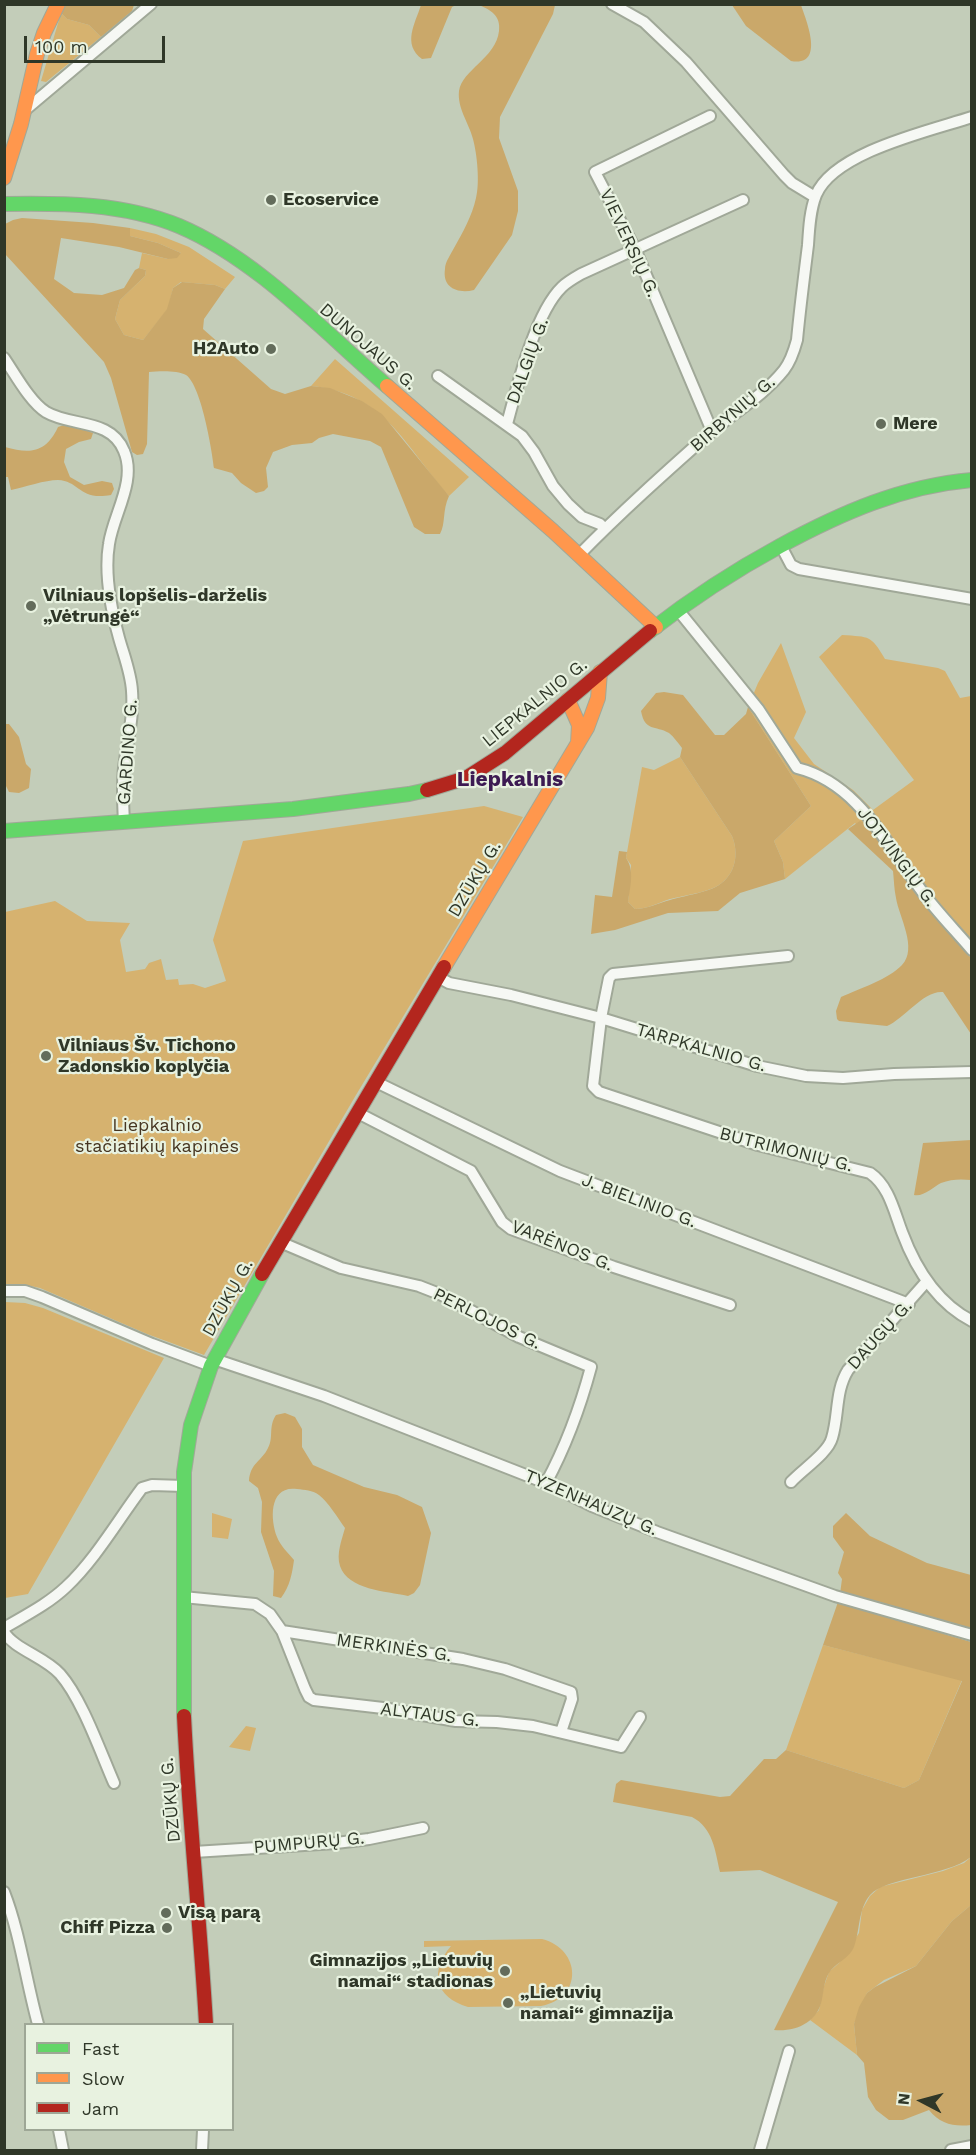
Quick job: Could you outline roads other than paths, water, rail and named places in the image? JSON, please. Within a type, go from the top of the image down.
[{"type":"main road","points":[[4,178],[44,33],[58,4]]},
{"type":"main road","name":"DUNOJAUS G.","points":[[4,204],[64,202],[119,209],[180,227],[218,247],[284,297],[579,555],[656,627]]},
{"type":"main road","name":"LIEPKALNIO G.","points":[[4,831],[293,809],[398,796],[442,786],[478,771],[509,750],[656,627],[742,568],[820,525],[886,495],[925,484],[972,480]]},
{"type":"main road","name":"DZŪKŲ G.","points":[[206,2023],[187,1779],[183,1692],[184,1486],[191,1425],[213,1363],[280,1242],[578,743],[597,705],[600,672]]},
{"type":"main road","points":[[568,700],[579,725],[578,743]]},
{"type":"street","points":[[24,111],[151,4]]},
{"type":"street","points":[[612,4],[644,22],[705,82],[784,175],[792,183],[815,197]]},
{"type":"street","points":[[30,84],[49,90]]},
{"type":"street","name":"VIEVERSIŲ G.","points":[[710,116],[595,172],[635,249],[712,431]]},
{"type":"street","name":"BIRBYNIŲ G.","points":[[579,555],[712,431],[785,370],[797,340],[815,197],[830,176],[848,161],[884,146],[972,117]]},
{"type":"street","name":"DALGIŲ G.","points":[[507,424],[522,372],[541,320],[552,300],[571,280],[742,200]]},
{"type":"street","name":"GARDINO G.","points":[[4,358],[35,402],[46,412],[105,430],[117,439],[124,451],[127,466],[126,483],[109,541],[107,558],[113,615],[131,678],[133,694],[133,710],[124,769],[124,822]]},
{"type":"street","name":"DALGIŲ G.","points":[[438,376],[507,424],[528,442],[553,486],[568,504],[582,517],[600,524],[605,529]]},
{"type":"street","points":[[781,546],[791,565],[799,569],[972,599]]},
{"type":"street","name":"JOTVINGIŲ G.","points":[[678,610],[759,710],[797,768],[811,771],[833,782],[870,817],[922,891],[972,950]]},
{"type":"street","points":[[601,1018],[609,978],[613,974],[788,956]]},
{"type":"street","name":"TARPKALNIO G.","points":[[438,976],[449,983],[511,995],[601,1018],[757,1066],[806,1076],[843,1078],[972,1072]]},
{"type":"street","name":"BUTRIMONIŲ G.","points":[[601,1018],[593,1086],[599,1092],[758,1145],[870,1173],[883,1184],[908,1247],[927,1281],[958,1314],[972,1321]]},
{"type":"street","name":"J. BIELINIO G.","points":[[376,1082],[560,1171],[909,1304]]},
{"type":"street","name":"VARĖNOS G.","points":[[358,1113],[471,1171],[502,1222],[511,1229],[614,1268],[730,1305]]},
{"type":"street","name":"PERLOJOS G.","points":[[280,1242],[341,1268],[442,1295],[519,1337],[591,1367],[564,1449],[546,1483]]},
{"type":"street","name":"DAUGŲ G.","points":[[791,1482],[826,1449],[832,1439],[841,1380],[927,1281]]},
{"type":"street","name":"TYZENHAUZŲ G.","points":[[4,1291],[25,1292],[42,1297],[152,1344],[324,1396],[546,1483],[592,1506],[657,1532],[835,1596],[972,1635]]},
{"type":"street","points":[[114,1783],[89,1725],[64,1680],[43,1659],[15,1643],[4,1630],[67,1587],[142,1488],[159,1484],[184,1486]]},
{"type":"street","points":[[183,1597],[255,1604],[270,1614],[282,1631]]},
{"type":"street","name":"ALYTAUS G.","points":[[282,1631],[305,1689],[309,1697],[314,1700],[384,1708],[456,1721],[532,1726],[621,1747],[640,1717]]},
{"type":"street","name":"MERKINĖS G.","points":[[282,1631],[463,1659],[505,1669],[571,1692],[572,1699],[561,1732]]},
{"type":"street","name":"PUMPURŲ G.","points":[[194,1852],[336,1843],[423,1828]]},
{"type":"street","points":[[4,1892],[12,1915],[27,1988],[37,2023]]},
{"type":"street","points":[[760,2151],[789,2051]]},
{"type":"street","points":[[59,2131],[63,2151]]},
{"type":"street","points":[[202,2151],[203,2131]]},
{"type":"street","points":[[951,2151],[972,2145]]},
{"type":"place","name":"Ecoservice","points":[[271,200]]},
{"type":"place","name":"H2Auto","points":[[271,349]]},
{"type":"place","name":"Mere","points":[[881,424]]},
{"type":"place","name":"Vilniaus lopšelis-darželis „Vėtrungė“","points":[[31,606]]},
{"type":"place","name":"Vilniaus Šv. Tichono Zadonskio koplyčia","points":[[46,1056]]},
{"type":"place","name":"Visą parą","points":[[166,1913]]},
{"type":"place","name":"Chiff Pizza","points":[[167,1928]]},
{"type":"place","name":"Gimnazijos „Lietuvių namai“ stadionas","points":[[505,1971]]},
{"type":"place","name":"„Lietuvių namai“ gimnazija","points":[[508,2003]]},
{"type":"district","name":"Liepkalnis","points":[[510,780]]},
{"type":"park label","name":"Liepkalnio stačiatikių kapinės","points":[[157,1136]]}]
